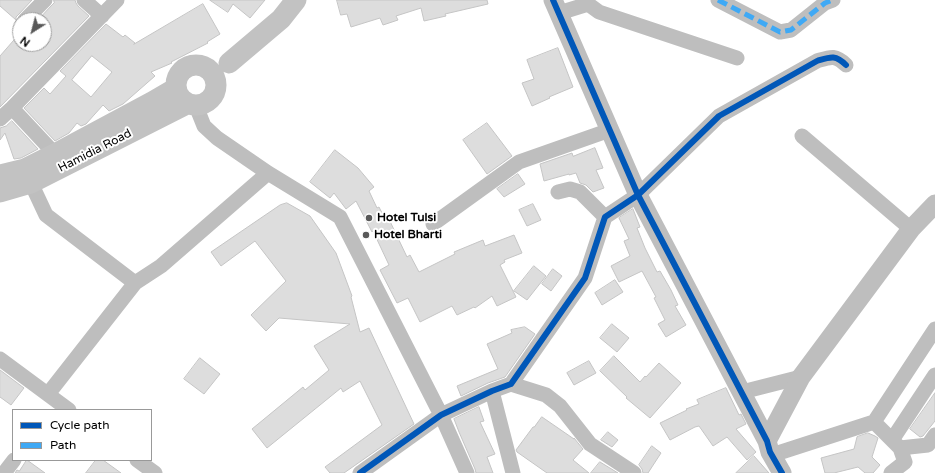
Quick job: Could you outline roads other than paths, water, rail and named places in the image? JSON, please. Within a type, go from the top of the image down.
[{"type":"main road","points":[[229,63],[204,66],[192,65],[181,72],[176,83],[187,99],[203,105],[212,98],[229,63],[280,19],[296,0]]},
{"type":"main road","points":[[204,66],[214,75],[217,85]]},
{"type":"main road","name":"Hamidia Road","points":[[0,175],[25,169],[152,102],[187,99]]},
{"type":"main road","name":"Hamidia Road","points":[[0,192],[31,183],[187,99]]},
{"type":"street","points":[[33,12],[45,0]]},
{"type":"street","points":[[84,0],[102,16]]},
{"type":"street","points":[[0,119],[117,0]]},
{"type":"street","points":[[718,0],[780,32],[791,30],[825,3],[833,0]]},
{"type":"street","points":[[736,58],[599,12],[588,4],[556,7],[638,195],[742,392],[782,473]]},
{"type":"street","points":[[360,473],[441,415],[511,384],[585,278],[606,217],[638,195],[719,116],[817,61],[830,57],[840,60],[846,65]]},
{"type":"street","points":[[187,99],[204,126],[217,138],[268,173],[340,217],[441,415],[467,473]]},
{"type":"street","points":[[12,108],[55,154]]},
{"type":"street","points":[[433,224],[519,162],[610,130]]},
{"type":"street","points":[[802,136],[911,229]]},
{"type":"street","points":[[51,401],[134,283],[161,266],[268,173]]},
{"type":"street","points":[[31,183],[46,215],[134,283]]},
{"type":"street","points":[[558,192],[570,189],[580,192],[606,217]]},
{"type":"street","points":[[770,448],[802,377],[911,229],[935,204]]},
{"type":"street","points":[[770,448],[874,422],[935,329]]},
{"type":"street","points":[[0,359],[51,401],[67,409]]},
{"type":"street","points":[[891,473],[902,456],[935,375]]},
{"type":"street","points":[[742,392],[802,377]]},
{"type":"street","points":[[511,384],[546,395],[560,406],[590,444],[634,473]]},
{"type":"street","points":[[492,392],[512,473]]},
{"type":"street","points":[[874,422],[902,456]]},
{"type":"street","points":[[902,456],[928,445],[935,435]]},
{"type":"street","points":[[4,473],[13,461]]},
{"type":"street","points":[[139,461],[155,473]]},
{"type":"place","name":"Hotel Tulsi","points":[[369,218]]},
{"type":"place","name":"Hotel Bharti","points":[[366,235]]}]
